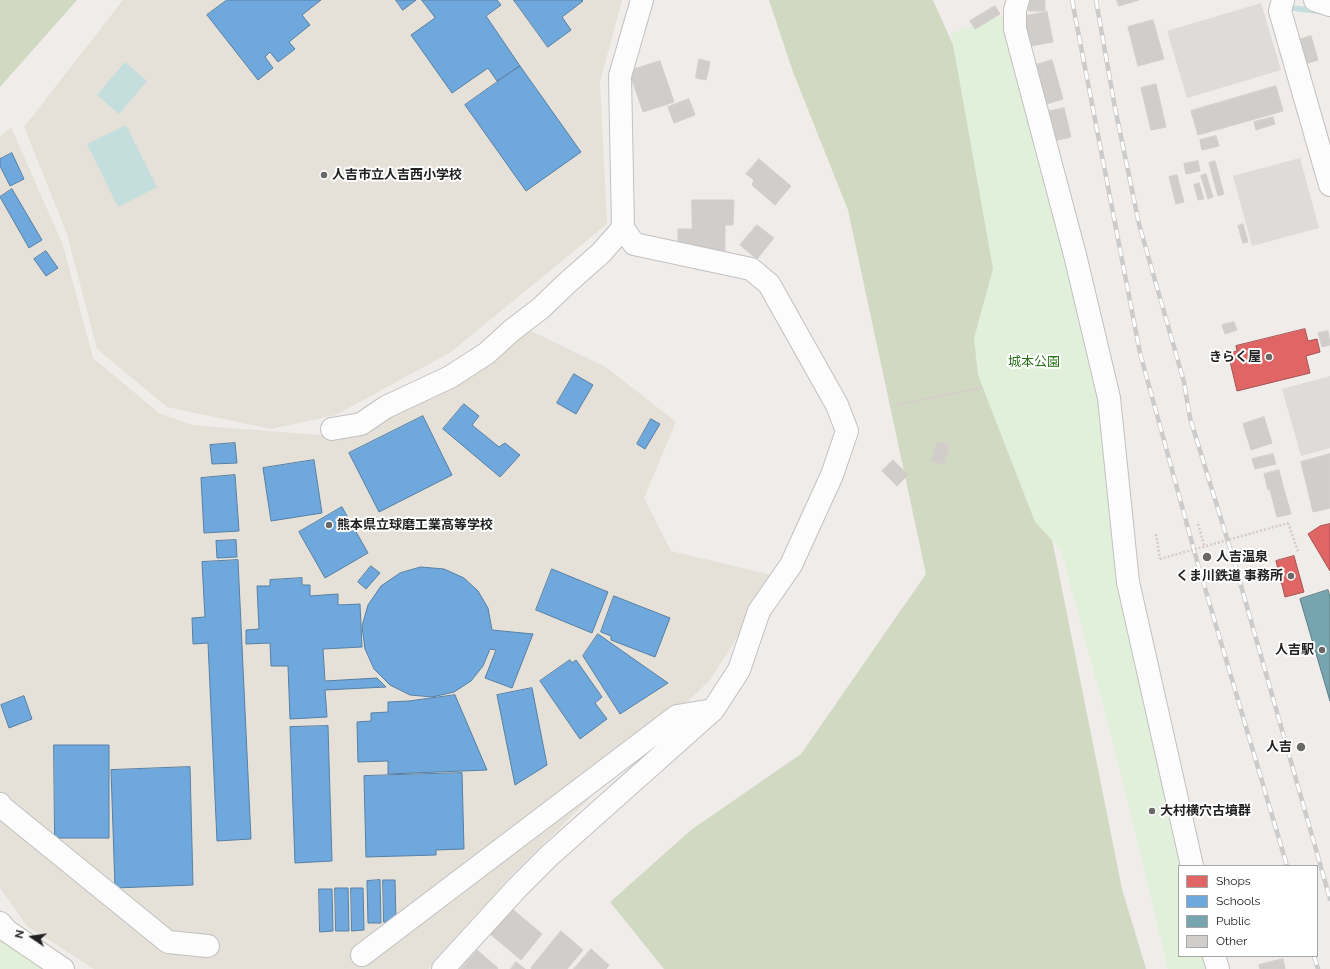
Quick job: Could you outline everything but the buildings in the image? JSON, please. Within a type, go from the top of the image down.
[{"type":"street","points":[[443,969],[517,888],[549,856],[713,710],[739,670],[758,612],[791,565],[832,475],[847,431],[837,405],[769,284],[751,269],[634,244],[623,228],[620,76],[642,0]]},
{"type":"street","points":[[1018,0],[1015,29],[1075,255],[1109,398],[1128,582],[1192,865]]},
{"type":"street","points":[[1283,0],[1280,11],[1330,185]]},
{"type":"street","points":[[1315,0],[1330,5]]},
{"type":"street","points":[[332,429],[361,424],[386,407],[450,377],[487,352],[541,308],[600,253],[623,228]]},
{"type":"street","points":[[362,955],[677,716],[713,710]]},
{"type":"street","points":[[0,804],[168,942],[208,946]]},
{"type":"street","points":[[0,923],[7,931],[63,969]]},
{"type":"street","points":[[1214,957],[1218,969]]},
{"type":"path","points":[[898,405],[984,387]]},
{"type":"path","points":[[1156,534],[1160,559],[1204,545],[1288,523],[1298,551]]},
{"type":"path","points":[[1198,524],[1204,545]]},
{"type":"shaded area","name":"人吉市立人吉西小学校","points":[[123,0],[622,0],[600,82],[607,224],[451,352],[336,415],[271,429],[167,407],[97,349],[67,234],[24,127]]},
{"type":"shaded area","points":[[1261,3],[1281,70],[1187,98],[1167,31]]},
{"type":"shaded area","name":"熊本県立球磨工業高等学校","points":[[11,127],[63,245],[93,358],[159,413],[192,425],[345,437],[531,331],[606,367],[676,422],[644,498],[671,551],[776,576],[710,680],[513,874],[428,969],[94,969],[27,926],[0,888],[0,137]]},
{"type":"shaded area","points":[[1300,158],[1319,228],[1252,246],[1233,176]]},
{"type":"shaded area","points":[[1330,376],[1330,448],[1301,456],[1282,389]]},
{"type":"green space","points":[[0,0],[77,0],[0,87]]},
{"type":"green space","points":[[769,0],[933,0],[953,45],[1122,889],[1146,969],[664,969],[610,902],[691,830],[801,754],[926,574],[848,210],[793,72]]},
{"type":"green space","name":"城本公園","points":[[1002,16],[1093,361],[1187,865],[1178,865],[1178,957],[1208,957],[1211,969],[1168,969],[1116,753],[1061,550],[1035,522],[978,375],[974,338],[993,269],[951,33]]},
{"type":"green space","points":[[0,935],[45,969],[0,969]]},
{"type":"water","points":[[125,62],[147,81],[119,114],[97,95]]},
{"type":"water","points":[[126,125],[157,187],[118,207],[87,144]]},
{"type":"waterway","points":[[1292,8],[1318,11]]},
{"type":"railway","points":[[1072,0],[1140,353],[1197,561],[1287,865]]},
{"type":"railway","points":[[1096,0],[1115,108],[1139,224],[1184,382],[1190,418],[1234,561],[1330,899]]},
{"type":"railway","points":[[1314,957],[1318,969]]},
{"type":"place","name":"人吉市立人吉西小学校","points":[[324,175]]},
{"type":"place","name":"きらく屋","points":[[1269,357]]},
{"type":"place","name":"熊本県立球磨工業高等学校","points":[[329,525]]},
{"type":"place","name":"人吉温泉","points":[[1207,557]]},
{"type":"place","name":"くま川鉄道 事務所","points":[[1291,576]]},
{"type":"place","name":"人吉駅","points":[[1322,650]]},
{"type":"place","name":"人吉","points":[[1301,747]]},
{"type":"place","name":"大村横穴古墳群","points":[[1152,811]]}]
